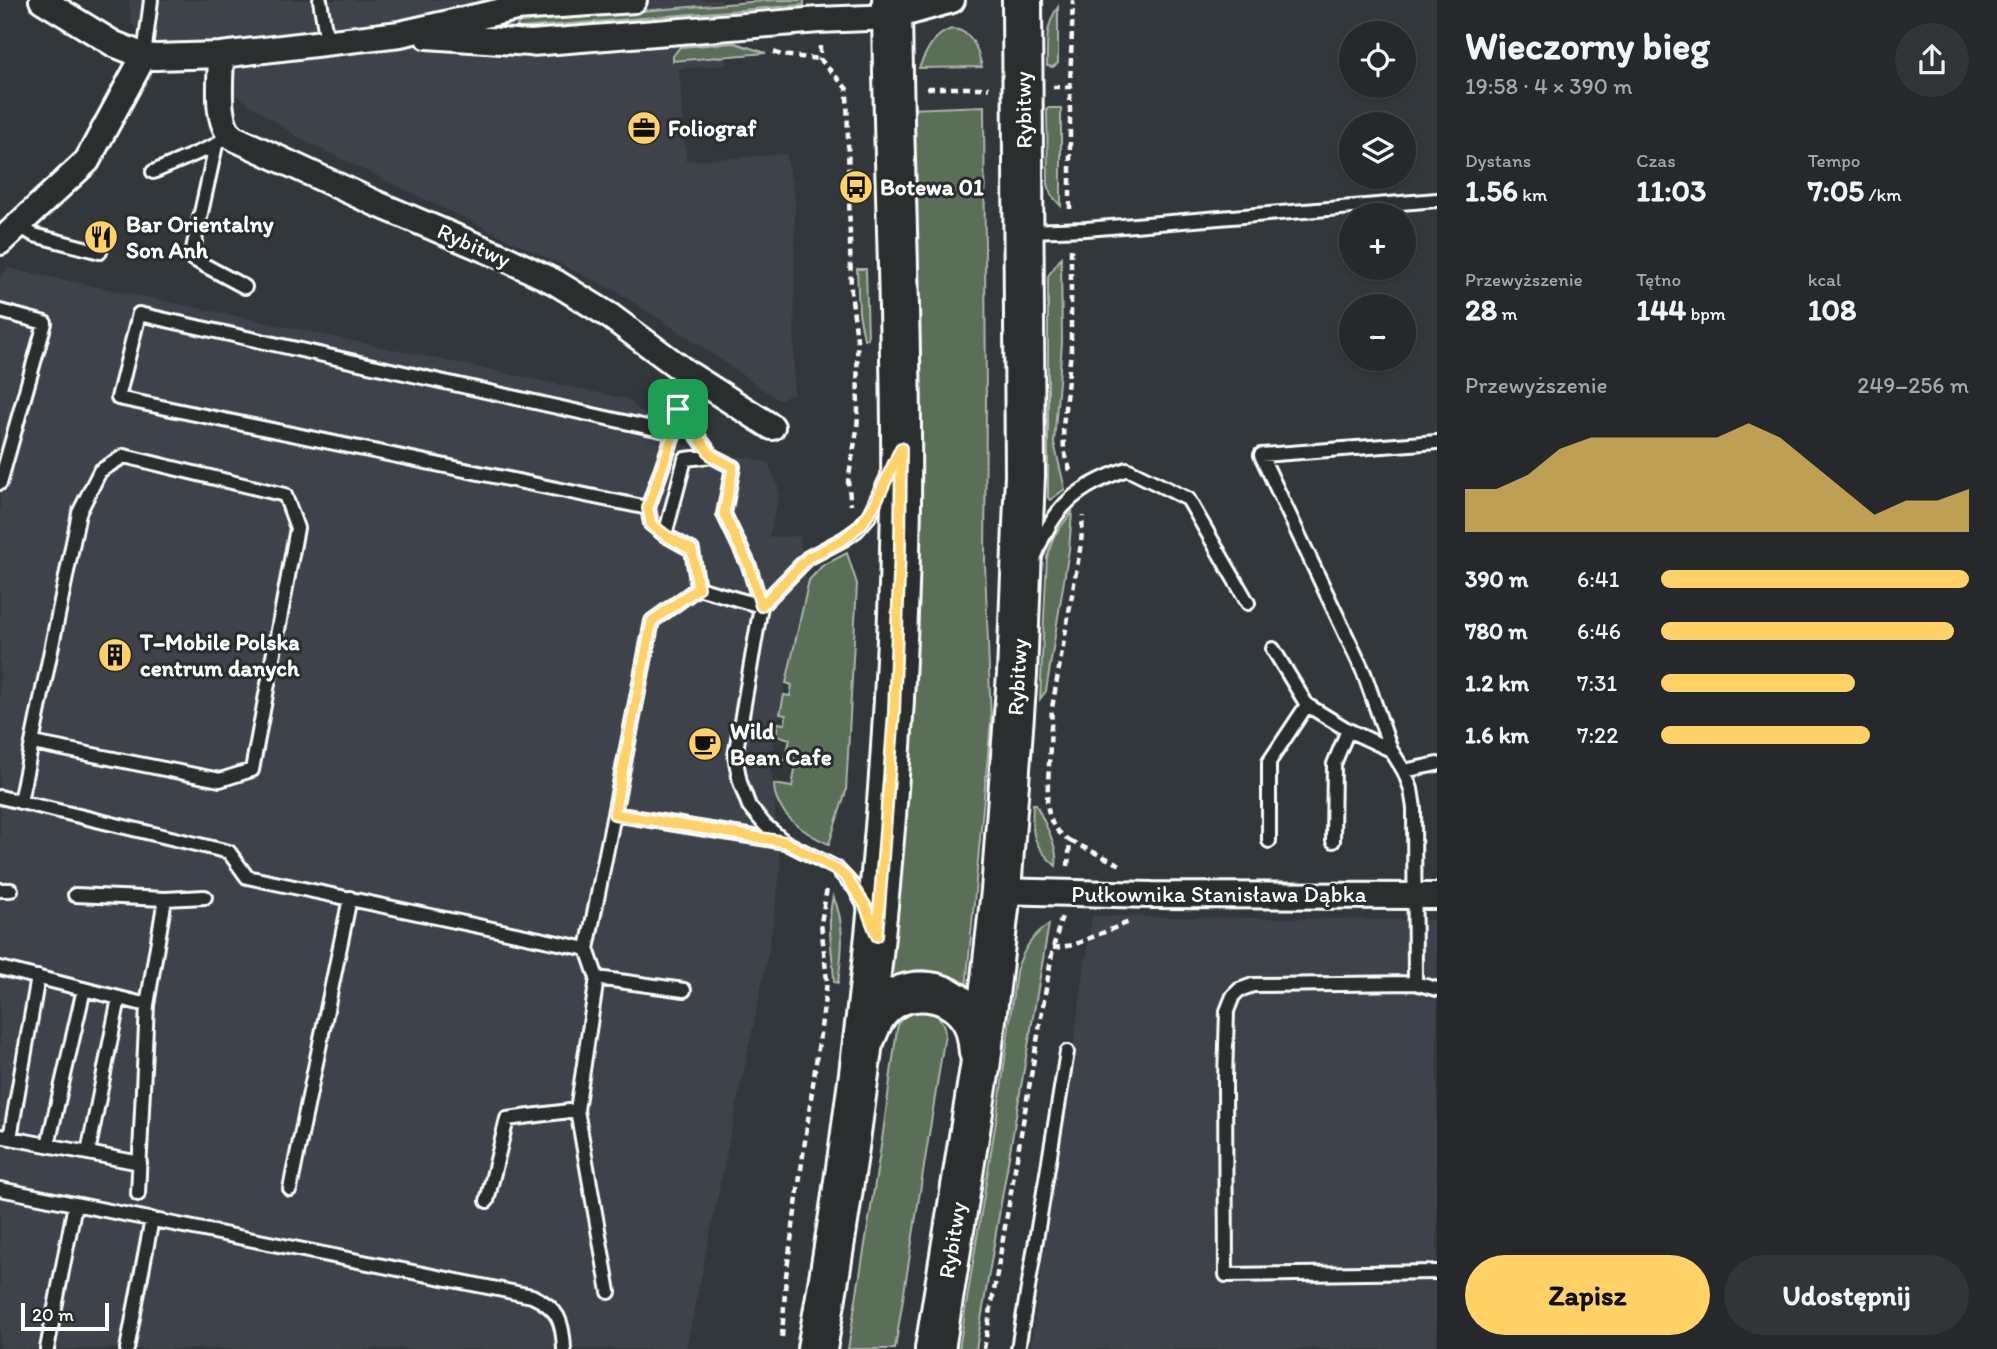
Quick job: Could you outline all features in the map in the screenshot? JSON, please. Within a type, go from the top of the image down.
[{"type":"main road","name":"Rybitwy","points":[[934,1349],[980,1069],[1001,891],[1016,699],[1025,475],[1022,0]]},
{"type":"main road","points":[[817,1349],[849,1145],[877,936],[894,713],[901,448],[892,9]]},
{"type":"main road","points":[[862,1050],[872,1021],[887,1003],[910,992],[935,992],[957,1003],[971,1019],[978,1039],[980,1069]]},
{"type":"street","points":[[42,0],[114,44],[144,56],[173,57],[221,55],[400,34],[516,8],[634,0]]},
{"type":"street","points":[[400,34],[531,43],[819,20],[951,0]]},
{"type":"street","points":[[221,55],[222,139]]},
{"type":"street","points":[[0,242],[87,161],[144,56]]},
{"type":"street","name":"Rybitwy","points":[[222,139],[234,138],[555,282],[610,316],[687,373],[772,427]]},
{"type":"street","name":"Pułkownika Stanisława Dąbka","points":[[1001,891],[1167,895],[1426,895]]},
{"type":"lane","points":[[144,56],[151,0]]},
{"type":"lane","points":[[320,0],[327,42]]},
{"type":"lane","points":[[153,172],[222,139]]},
{"type":"lane","points":[[222,139],[191,258],[245,287]]},
{"type":"lane","points":[[1025,231],[1086,229],[1437,200]]},
{"type":"lane","points":[[18,225],[34,235],[100,252]]},
{"type":"lane","points":[[0,311],[45,323],[0,483]]},
{"type":"lane","points":[[648,508],[118,398],[139,314],[674,433]]},
{"type":"lane","points":[[687,373],[674,433],[648,508],[651,524],[692,550],[698,588]]},
{"type":"lane","points":[[678,409],[712,456],[733,467],[724,514],[749,566],[761,606],[735,756],[740,782],[749,806],[765,825],[785,842],[846,877],[865,905],[877,936]]},
{"type":"lane","points":[[1415,983],[1426,895],[1411,789],[1391,750],[1364,673],[1261,455],[1437,442]]},
{"type":"lane","points":[[761,606],[808,558],[844,539],[862,524],[875,504],[901,448]]},
{"type":"lane","points":[[20,802],[79,513],[100,471],[124,456],[285,495],[297,528],[252,770],[220,780],[33,743]]},
{"type":"lane","points":[[665,535],[685,459],[712,456]]},
{"type":"lane","points":[[1021,597],[1044,533],[1060,508],[1089,485],[1128,469],[1188,499],[1248,603]]},
{"type":"lane","points":[[698,588],[761,606]]},
{"type":"lane","points":[[610,1292],[577,1110],[597,978],[587,949],[652,621],[698,588]]},
{"type":"lane","points":[[1273,649],[1307,705],[1348,730],[1391,750]]},
{"type":"lane","points":[[1269,841],[1269,762],[1307,705]]},
{"type":"lane","points":[[1333,841],[1334,764],[1348,730]]},
{"type":"lane","points":[[1404,771],[1437,764]]},
{"type":"lane","points":[[0,797],[229,852],[247,877],[587,949]]},
{"type":"lane","points":[[614,814],[785,842]]},
{"type":"lane","points":[[75,895],[165,899],[205,897]]},
{"type":"lane","points":[[290,1189],[350,898]]},
{"type":"lane","points":[[138,1194],[147,1005],[165,899]]},
{"type":"lane","points":[[0,969],[147,1005]]},
{"type":"lane","points":[[38,977],[5,1137],[140,1163]]},
{"type":"lane","points":[[597,978],[684,990]]},
{"type":"lane","points":[[1437,989],[1415,983],[1253,985],[1239,990],[1233,996],[1227,1011],[1225,1079],[1226,1275],[1437,1272]]},
{"type":"lane","points":[[48,1145],[84,989]]},
{"type":"lane","points":[[88,1153],[119,998]]},
{"type":"lane","points":[[1018,1349],[1067,1052]]},
{"type":"lane","points":[[487,1201],[507,1119],[577,1110]]},
{"type":"lane","points":[[0,1189],[533,1296],[548,1303],[558,1317],[564,1335],[564,1349]]},
{"type":"lane","points":[[47,1349],[75,1204]]},
{"type":"lane","points":[[127,1349],[152,1219]]},
{"type":"path","points":[[1070,212],[1073,0]]},
{"type":"path","points":[[819,37],[820,60]]},
{"type":"path","points":[[781,55],[820,60],[847,89],[851,292],[858,351],[857,430],[848,481],[852,516]]},
{"type":"path","points":[[924,88],[984,88]]},
{"type":"path","points":[[1071,250],[1071,351],[1063,438],[1073,482]]},
{"type":"path","points":[[1081,504],[1081,544],[1052,708],[1047,803],[1052,825],[1070,841],[1125,867]]},
{"type":"path","points":[[1068,872],[1070,841]]},
{"type":"path","points":[[782,1349],[786,1276],[827,981],[821,923],[827,886]]},
{"type":"path","points":[[1054,948],[1073,944],[1134,920],[1167,895]]},
{"type":"path","points":[[984,1349],[1054,948],[1062,919]]},
{"type":"shaded area","points":[[129,0],[722,0],[726,65],[679,69],[686,161],[786,154],[795,197],[794,394],[778,400],[616,291],[304,141],[132,25]]},
{"type":"shaded area","points":[[8,268],[628,399],[676,443],[768,462],[780,492],[769,537],[800,536],[807,583],[770,758],[781,868],[768,955],[686,1349],[0,1349],[0,277]]},
{"type":"shaded area","points":[[1092,916],[1437,920],[1437,1349],[1030,1349]]},
{"type":"green space","points":[[774,0],[804,0],[804,5],[520,28],[517,26],[520,21]]},
{"type":"green space","points":[[1058,7],[1058,63],[1053,67],[1047,66],[1048,35]]},
{"type":"green space","points":[[952,29],[970,37],[982,67],[919,68],[935,39]]},
{"type":"green space","points":[[735,43],[766,53],[673,61],[673,56],[680,47]]},
{"type":"green space","points":[[984,106],[985,565],[991,722],[966,988],[925,970],[909,972],[888,980],[909,109]]},
{"type":"green space","points":[[1047,108],[1061,108],[1061,206],[1051,195],[1048,184]]},
{"type":"green space","points":[[1061,258],[1062,343],[1054,443],[1065,489],[1050,500],[1048,276]]},
{"type":"green space","points":[[857,269],[866,269],[868,339],[864,339],[859,313]]},
{"type":"green space","points":[[1072,512],[1069,550],[1046,691],[1040,699],[1047,557],[1054,536]]},
{"type":"green space","points":[[847,553],[857,584],[846,791],[829,844],[792,821],[779,804],[774,784],[792,787],[796,763],[785,760],[790,739],[776,735],[778,723],[785,724],[786,715],[780,714],[784,695],[790,696],[792,685],[786,683],[809,580],[822,566]]},
{"type":"green space","points":[[1033,804],[1036,804],[1053,843],[1056,866],[1042,852],[1035,839]]},
{"type":"green space","points":[[833,896],[841,928],[842,950],[838,983],[834,982],[830,939]]},
{"type":"green space","points":[[1049,924],[976,1349],[959,1349],[1001,1090],[1016,971],[1028,944]]},
{"type":"green space","points":[[921,1007],[938,1016],[943,1023],[945,1034],[895,1349],[848,1349],[898,1024],[909,1012]]},
{"type":"place","name":"Foliograf","points":[[644,128]]},
{"type":"place","name":"Botewa 01","points":[[856,187]]},
{"type":"place","name":"Bar Orientalny Son Anh","points":[[101,237]]},
{"type":"place","name":"T‑Mobile Polska centrum danych","points":[[115,655]]},
{"type":"place","name":"Wild Bean Cafe","points":[[705,744]]},
{"type":"route","points":[[678,409],[712,456],[733,467],[724,514],[749,566],[761,606],[808,558],[857,530],[869,516],[901,448],[894,713],[877,936],[865,905],[846,877],[785,842],[614,814],[652,621],[698,588],[692,550],[651,524],[648,508],[674,433],[678,409]]}]
